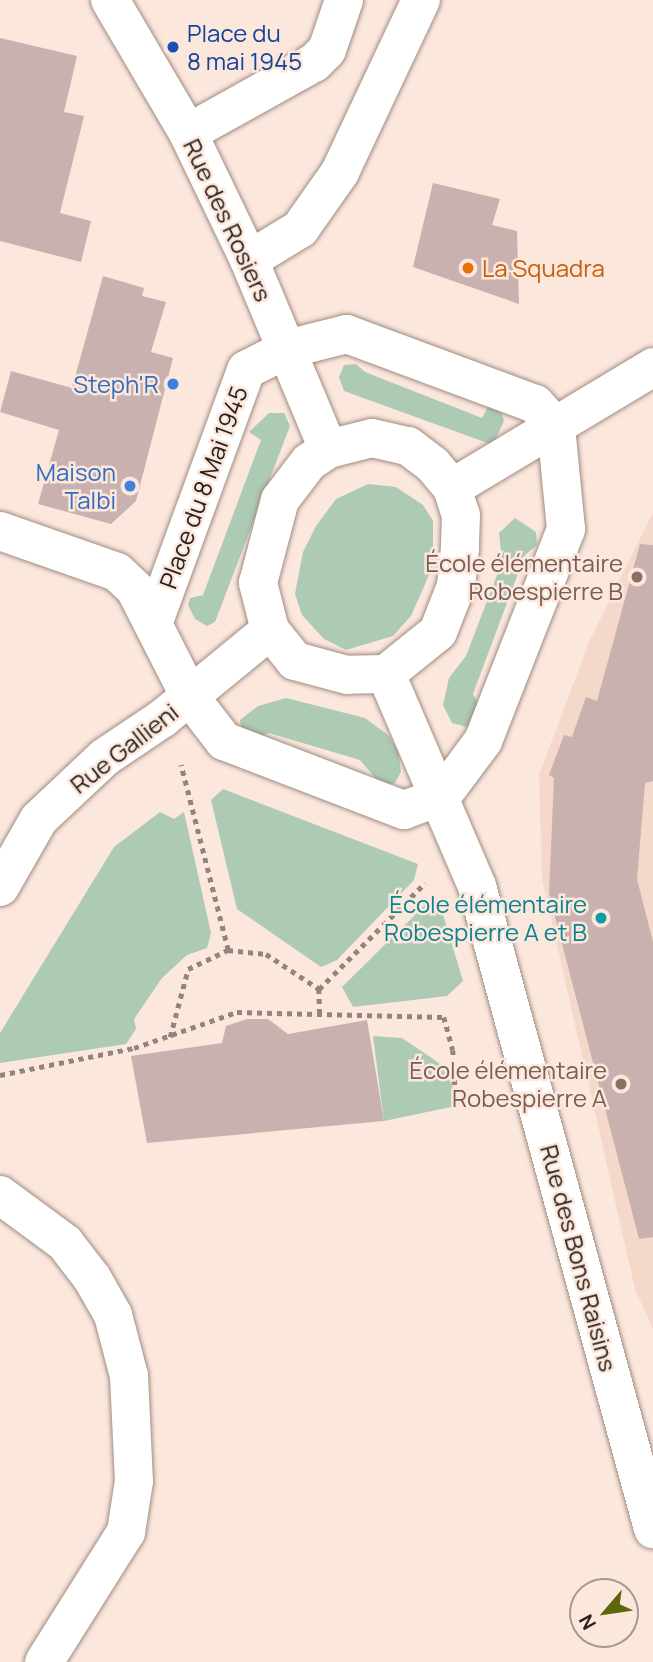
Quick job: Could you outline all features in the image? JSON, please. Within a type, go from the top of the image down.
[{"type":"street","name":"Rue des Rosiers","points":[[110,0],[188,133],[249,260],[328,449]]},
{"type":"street","points":[[188,133],[314,63],[327,50],[344,0]]},
{"type":"street","points":[[249,260],[300,229],[340,172],[421,0]]},
{"type":"street","name":"Place du 8 Mai 1945","points":[[442,796],[404,810],[224,741],[190,696],[154,622],[246,370],[287,349],[347,334],[535,404],[556,427]]},
{"type":"street","points":[[452,488],[653,367]]},
{"type":"street","points":[[442,796],[484,741],[566,529],[556,427]]},
{"type":"street","points":[[372,438],[408,446],[433,465],[452,488],[461,515],[456,586],[438,632],[386,674],[347,675],[295,661],[271,630],[258,583],[267,535],[281,500],[309,462],[328,449],[372,438]]},
{"type":"street","points":[[0,531],[117,572],[135,589],[154,622]]},
{"type":"street","name":"Rue Gallieni","points":[[0,887],[39,819],[105,757],[190,696],[271,630]]},
{"type":"street","name":"Rue des Bons Raisins","points":[[386,674],[442,796],[477,886],[653,1529]]},
{"type":"street","points":[[0,1195],[65,1243],[92,1278],[113,1315],[129,1376],[134,1480],[126,1532],[44,1662]]},
{"type":"path","points":[[180,761],[228,950]]},
{"type":"path","points":[[320,1014],[319,989],[435,873]]},
{"type":"path","points":[[170,1037],[188,969],[228,950],[266,954],[319,989]]},
{"type":"path","points":[[0,1076],[170,1037],[237,1012],[444,1017],[453,1050],[456,1106]]},
{"type":"shaded area","name":"École élémentaire Robespierre A","points":[[653,512],[653,1329],[635,1289],[542,879],[539,775],[589,642]]},
{"type":"green space","points":[[356,364],[365,372],[482,418],[488,407],[501,412],[504,421],[493,445],[344,391],[339,377],[344,365]]},
{"type":"green space","points":[[269,413],[284,413],[290,426],[215,622],[207,626],[195,619],[188,605],[190,598],[203,595],[261,440],[249,432]]},
{"type":"green space","points":[[368,484],[396,487],[423,505],[433,521],[433,566],[411,616],[393,636],[346,650],[324,639],[302,615],[295,594],[303,552],[316,526],[336,499]]},
{"type":"green space","points":[[515,518],[536,532],[537,545],[525,555],[473,694],[484,713],[467,727],[452,723],[443,705],[449,678],[466,656],[502,562],[499,533]]},
{"type":"green space","points":[[286,698],[365,718],[388,735],[398,751],[401,772],[395,783],[383,787],[360,760],[269,733],[257,738],[241,728],[240,720],[258,706]]},
{"type":"green space","points":[[223,789],[418,864],[414,880],[337,960],[321,967],[237,909],[211,800]]},
{"type":"green space","points":[[160,812],[174,819],[184,812],[211,933],[207,948],[187,955],[162,978],[134,1019],[136,1029],[126,1044],[0,1063],[0,1033],[114,847]]},
{"type":"green space","points":[[427,903],[441,908],[463,981],[447,996],[353,1007],[342,987]]},
{"type":"green space","points":[[373,1036],[402,1038],[439,1063],[452,1084],[456,1106],[384,1121]]},
{"type":"building","points":[[0,38],[77,56],[64,112],[84,116],[60,213],[91,221],[81,262],[0,241]]},
{"type":"building","points":[[433,183],[500,199],[492,225],[517,231],[519,304],[413,267]]},
{"type":"building","points":[[103,276],[144,288],[142,296],[166,302],[151,352],[173,358],[136,501],[111,524],[38,504],[59,430],[0,412],[11,371],[72,388]]},
{"type":"building","name":"École élémentaire Robespierre A","points":[[640,544],[653,545],[653,781],[645,783],[637,879],[653,942],[653,1237],[639,1239],[549,894],[554,778],[549,775],[564,735],[572,737],[586,697],[597,701]]},
{"type":"building","points":[[247,1019],[268,1019],[288,1034],[367,1020],[384,1121],[147,1143],[131,1056],[222,1043],[226,1026]]},
{"type":"place","name":"Place du 8 mai 1945","points":[[173,47]]},
{"type":"place","name":"La Squadra","points":[[468,268]]},
{"type":"place","name":"Steph'R","points":[[173,384]]},
{"type":"place","name":"Maison Talbi","points":[[130,486]]},
{"type":"place","name":"École élémentaire Robespierre B","points":[[637,577]]},
{"type":"place","name":"École élémentaire Robespierre A et B","points":[[601,918]]},
{"type":"place","name":"École élémentaire Robespierre A","points":[[621,1084]]}]
